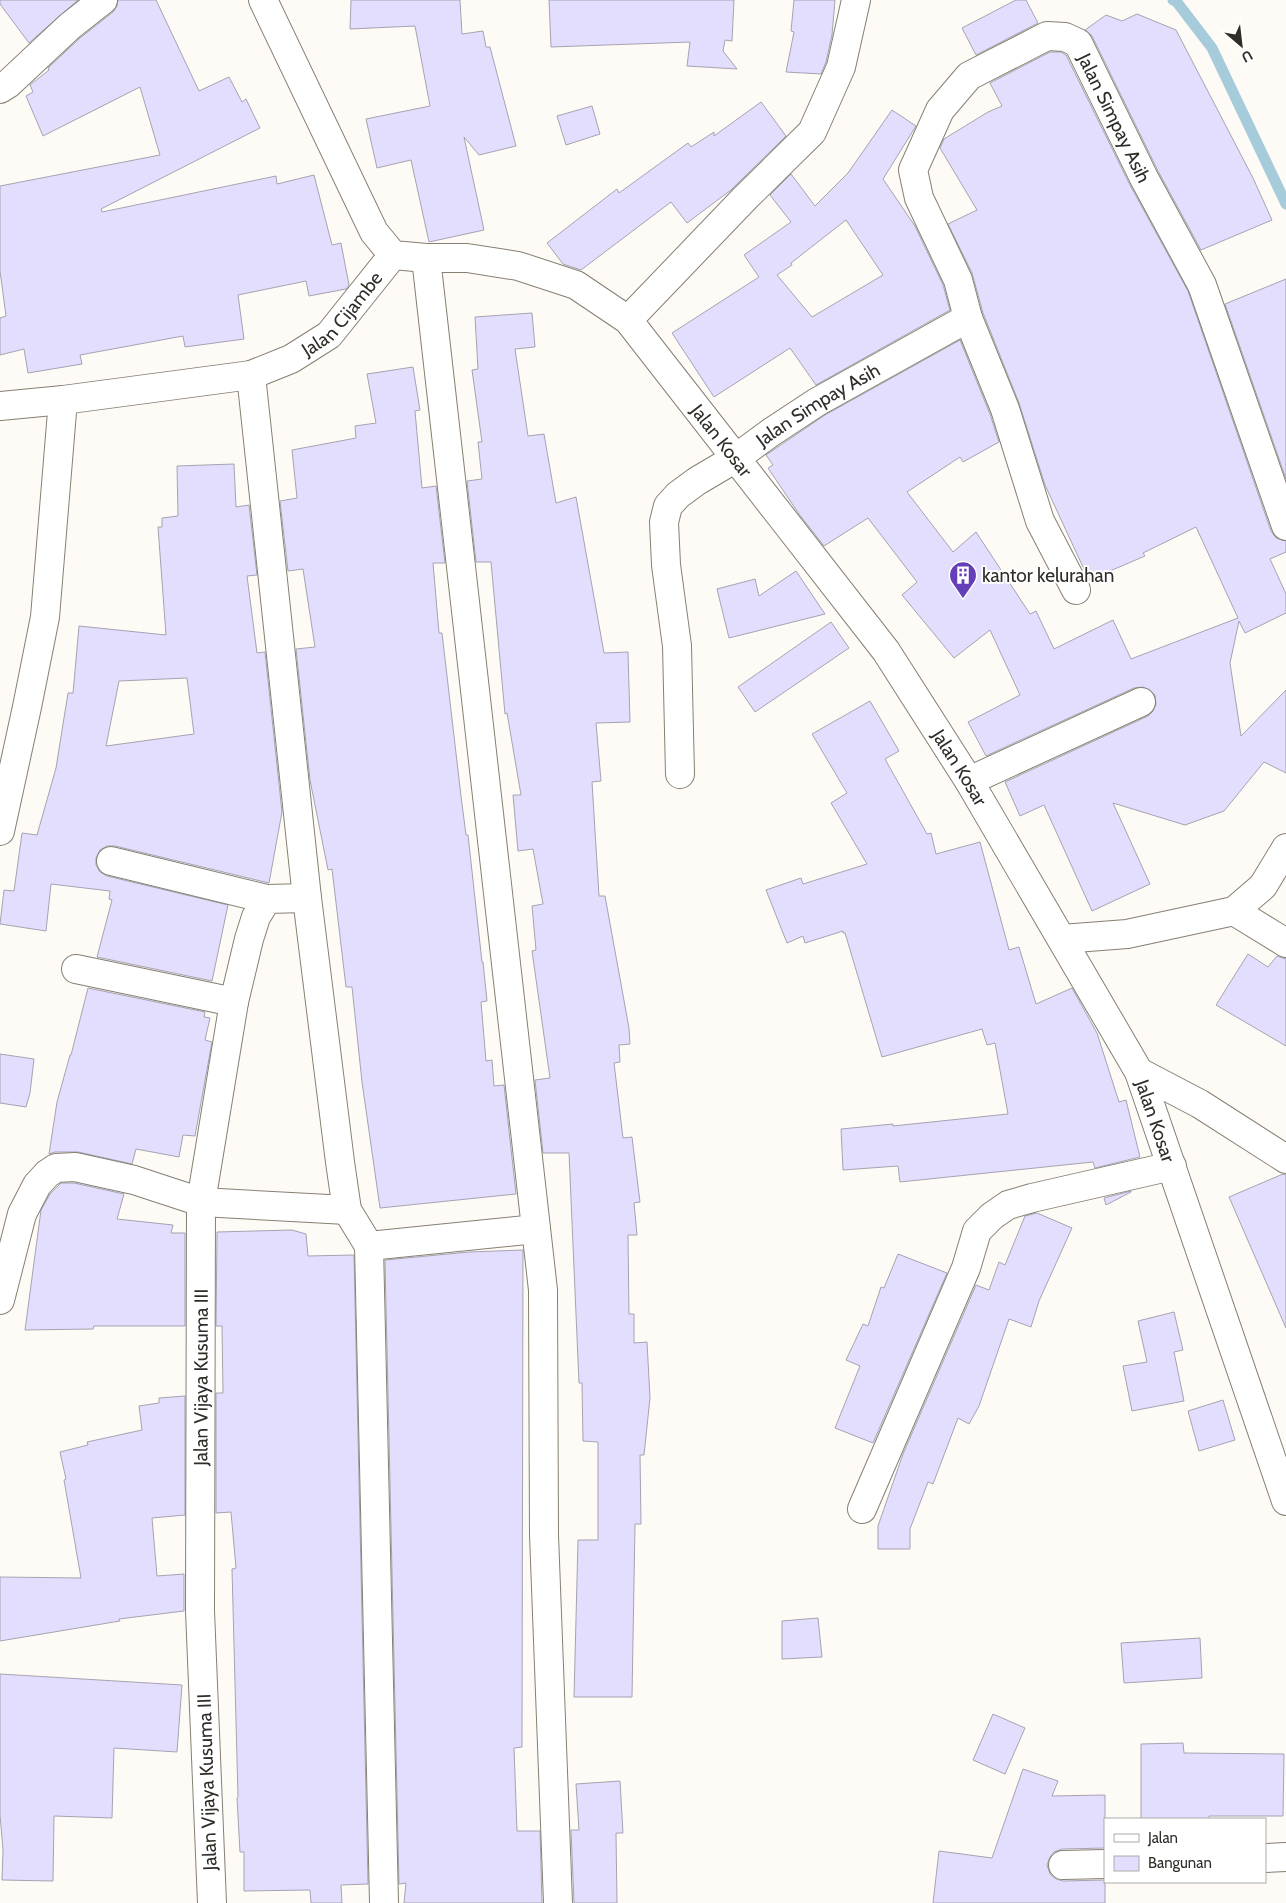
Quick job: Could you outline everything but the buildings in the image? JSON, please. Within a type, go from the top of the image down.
[{"type":"street","points":[[0,89],[8,84],[70,26],[103,0]]},
{"type":"street","name":"Jalan Cijambe","points":[[0,406],[63,400],[251,375],[291,359],[329,335],[393,255],[374,232],[264,0]]},
{"type":"street","points":[[628,320],[745,198],[812,132],[841,67],[856,0]]},
{"type":"street","name":"Jalan Simpay Asih","points":[[680,774],[677,646],[666,565],[664,522],[668,506],[678,495],[697,481],[736,458],[817,402],[968,318],[958,280],[920,198],[913,170],[940,110],[969,76],[1047,36],[1066,37],[1078,43],[1144,178],[1202,285],[1286,526]]},
{"type":"street","name":"Jalan Kosar","points":[[393,255],[426,258],[468,258],[518,266],[576,285],[628,320],[886,651],[968,781],[1139,1072],[1286,1501]]},
{"type":"street","points":[[426,258],[543,1290],[544,1535],[558,1903]]},
{"type":"street","points":[[968,318],[1005,409],[1040,521],[1076,590]]},
{"type":"street","points":[[251,375],[307,898],[347,1210],[368,1246],[384,1903]]},
{"type":"street","points":[[0,831],[28,707],[45,617],[63,400]]},
{"type":"street","points":[[968,781],[1141,702]]},
{"type":"street","points":[[1062,939],[1127,934],[1234,911],[1263,886],[1286,848]]},
{"type":"street","points":[[110,861],[267,900],[307,898]]},
{"type":"street","name":"Jalan Vijaya Kusuma III","points":[[212,1903],[200,1611],[201,1202],[234,1002],[251,932],[256,917],[267,900]]},
{"type":"street","points":[[1234,911],[1286,943]]},
{"type":"street","points":[[76,969],[234,1002]]},
{"type":"street","points":[[1139,1072],[1200,1104],[1286,1159]]},
{"type":"street","points":[[862,1509],[966,1268],[977,1231],[992,1216],[1008,1205],[1172,1166]]},
{"type":"street","points":[[0,1300],[22,1214],[37,1185],[47,1174],[56,1168],[75,1167],[134,1180],[201,1202],[347,1210]]},
{"type":"street","points":[[368,1246],[536,1229]]},
{"type":"street","points":[[1266,1858],[1286,1857]]},
{"type":"street","points":[[1063,1865],[1104,1864]]},
{"type":"waterway","points":[[1173,0],[1176,1],[1212,48],[1286,204]]},
{"type":"place","name":"kantor kelurahan","points":[[963,599]]}]
